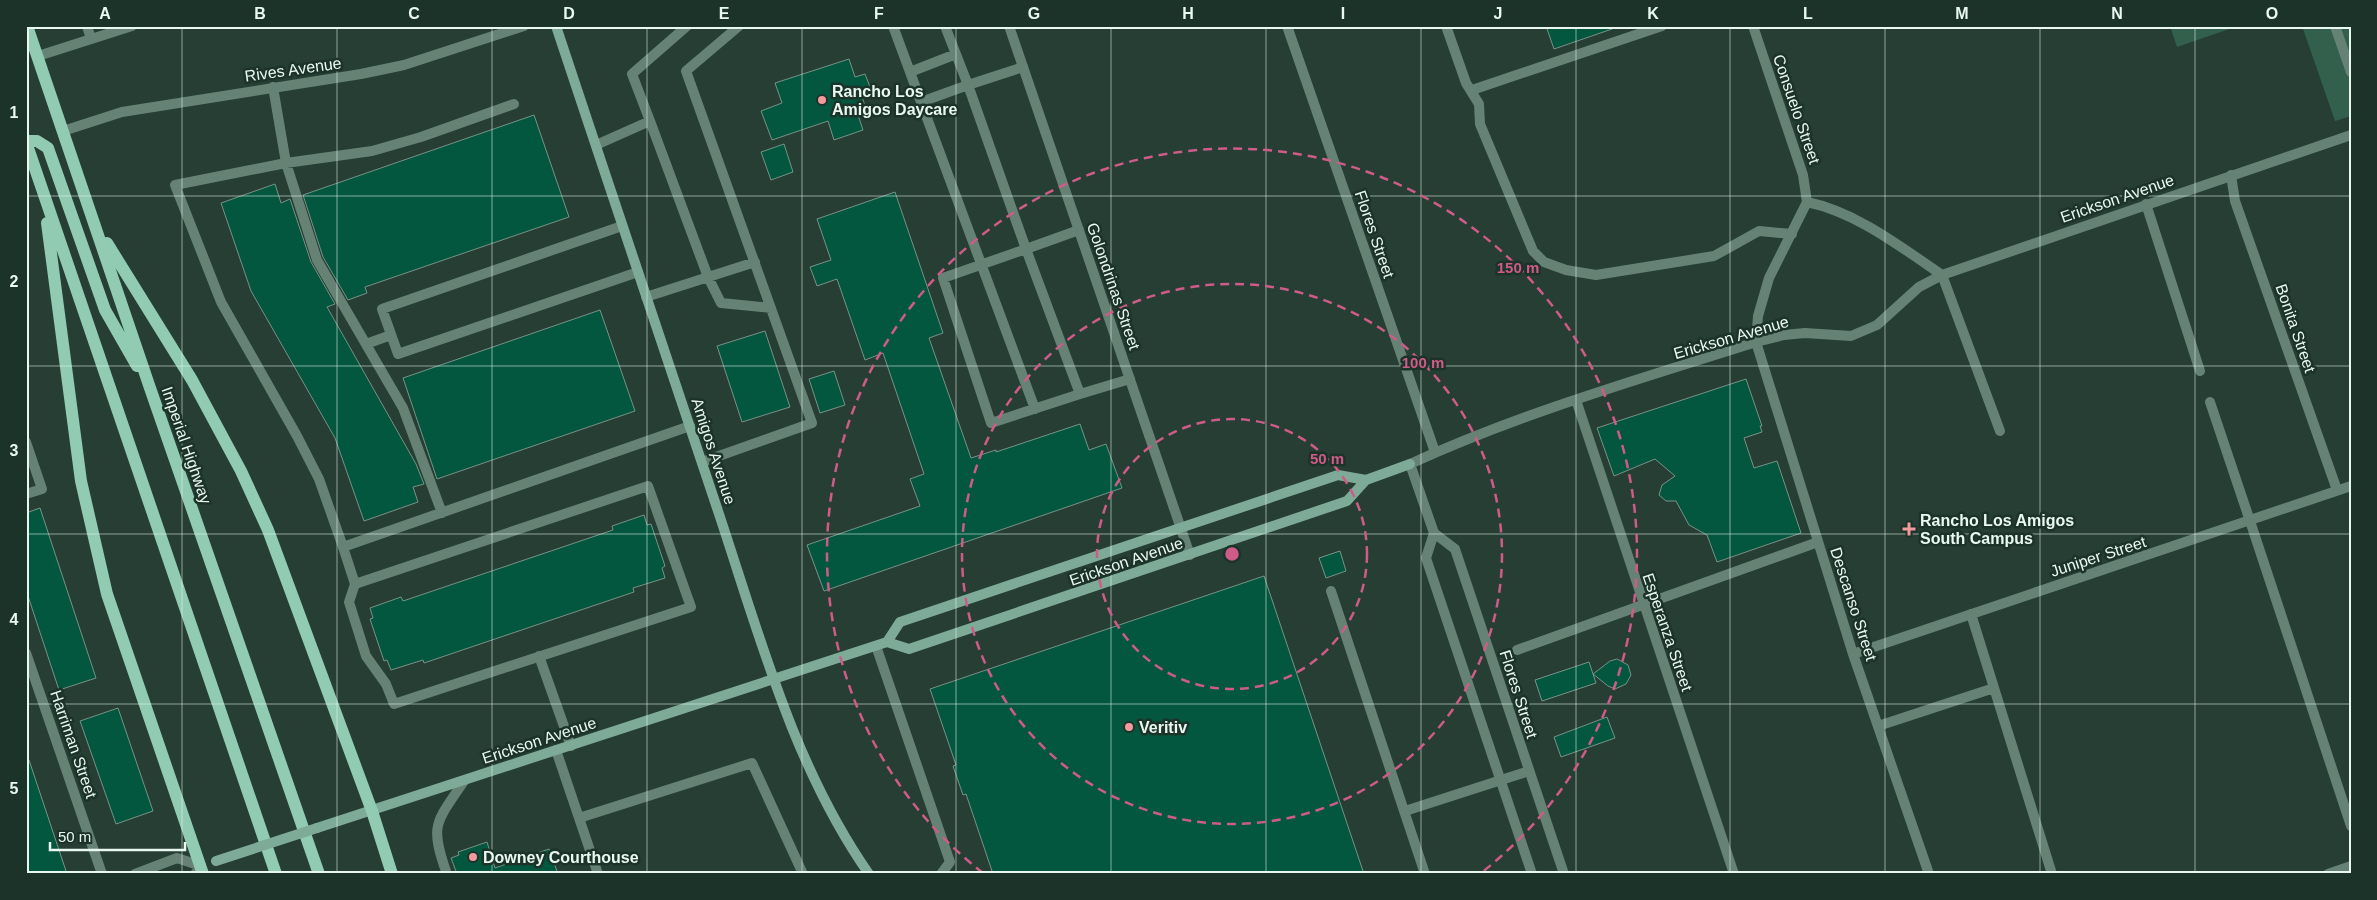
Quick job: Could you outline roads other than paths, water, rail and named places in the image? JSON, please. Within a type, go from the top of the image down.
[{"type":"main road","name":"Imperial Highway","points":[[27,26],[96,224],[150,388],[319,874]]},
{"type":"main road","points":[[150,388],[105,310],[48,148],[37,141],[26,142],[276,874]]},
{"type":"main road","points":[[44,198],[81,481],[107,594],[200,871]]},
{"type":"main road","points":[[96,224],[192,380],[241,471],[268,530],[372,811],[392,874]]},
{"type":"street","points":[[87,26],[91,39]]},
{"type":"street","points":[[38,56],[132,26]]},
{"type":"street","name":"Rives Avenue","points":[[63,131],[122,112],[361,74],[404,65],[524,26]]},
{"type":"street","name":"Amigos Avenue","points":[[556,26],[775,679],[819,791],[844,839],[869,874]]},
{"type":"street","points":[[687,26],[632,74],[708,277],[721,304],[771,308]]},
{"type":"street","points":[[702,462],[812,423],[686,71],[739,26]]},
{"type":"street","points":[[893,26],[1035,409]]},
{"type":"street","points":[[945,26],[1080,394]]},
{"type":"street","name":"Golondrinas Street","points":[[1009,26],[1190,555]]},
{"type":"street","name":"Flores Street","points":[[1287,26],[1435,452]]},
{"type":"street","points":[[1446,26],[1466,83],[1479,104],[1480,124],[1533,251],[1544,262],[1566,270],[1596,275],[1714,256],[1759,231],[1792,234]]},
{"type":"street","points":[[1472,90],[1662,26]]},
{"type":"street","name":"Consuelo Street","points":[[1753,26],[1803,175],[1807,202]]},
{"type":"street","points":[[2335,26],[2351,72]]},
{"type":"street","points":[[910,72],[956,54]]},
{"type":"street","points":[[921,102],[1023,67]]},
{"type":"street","points":[[273,87],[286,164],[317,260],[403,408],[442,513]]},
{"type":"street","points":[[355,584],[648,486],[691,607],[394,704],[386,684],[366,656],[349,602],[355,584],[314,471],[220,302],[175,185],[286,164],[372,151],[421,137],[514,104]]},
{"type":"street","points":[[596,145],[650,121]]},
{"type":"street","name":"Erickson Avenue","points":[[886,642],[910,649],[1347,501],[1366,480],[1410,464],[1435,452],[1576,400],[1756,342],[1784,335],[1806,333],[1851,336],[1877,325],[1919,287],[1942,275],[2351,135]]},
{"type":"street","name":"Bonita Street","points":[[2231,175],[2235,201],[2337,490]]},
{"type":"street","points":[[1756,342],[1758,316],[1769,278],[1807,202],[1828,206],[1856,220],[1942,275],[2000,431]]},
{"type":"street","points":[[2146,204],[2200,371]]},
{"type":"street","points":[[622,226],[382,309],[391,335],[398,354],[638,272]]},
{"type":"street","points":[[1079,230],[943,278],[991,423],[1130,379]]},
{"type":"street","points":[[646,297],[755,262]]},
{"type":"street","points":[[366,344],[391,335]]},
{"type":"street","name":"Descanso Street","points":[[1756,342],[1853,654],[1929,874]]},
{"type":"street","name":"Esperanza Street","points":[[1576,400],[1734,874]]},
{"type":"street","points":[[2210,402],[2351,826]]},
{"type":"street","points":[[343,547],[690,426]]},
{"type":"street","points":[[26,442],[42,489],[26,494]]},
{"type":"street","points":[[1410,464],[1434,533],[1426,558],[1532,874]]},
{"type":"street","name":"Erickson Avenue","points":[[200,871],[216,861],[876,646],[886,642],[900,622],[1180,526],[1338,475],[1366,480]]},
{"type":"street","name":"Juniper Street","points":[[1853,654],[2351,486]]},
{"type":"street","name":"Flores Street","points":[[1434,533],[1455,549],[1564,874]]},
{"type":"street","points":[[1517,650],[1818,542]]},
{"type":"street","points":[[1331,591],[1426,874]]},
{"type":"street","points":[[1971,614],[2052,874]]},
{"type":"street","points":[[876,646],[950,862],[941,874]]},
{"type":"street","name":"Harriman Street","points":[[26,653],[102,874]]},
{"type":"street","points":[[539,656],[571,746]]},
{"type":"street","points":[[1878,726],[1994,688]]},
{"type":"street","points":[[556,750],[598,874]]},
{"type":"street","points":[[579,818],[752,763],[803,874]]},
{"type":"street","points":[[1404,811],[1529,771]]},
{"type":"street","points":[[446,874],[436,840],[436,828],[442,814],[464,781]]},
{"type":"street","points":[[135,874],[177,858],[200,871]]},
{"type":"street","points":[[2328,874],[2351,866]]},
{"type":"place","name":"Rancho Los Amigos Daycare","points":[[822,100]]},
{"type":"place","name":"Rancho Los Amigos South Campus","points":[[1909,529]]},
{"type":"place","name":"Veritiv","points":[[1129,727]]},
{"type":"place","name":"Downey Courthouse","points":[[473,857]]}]
